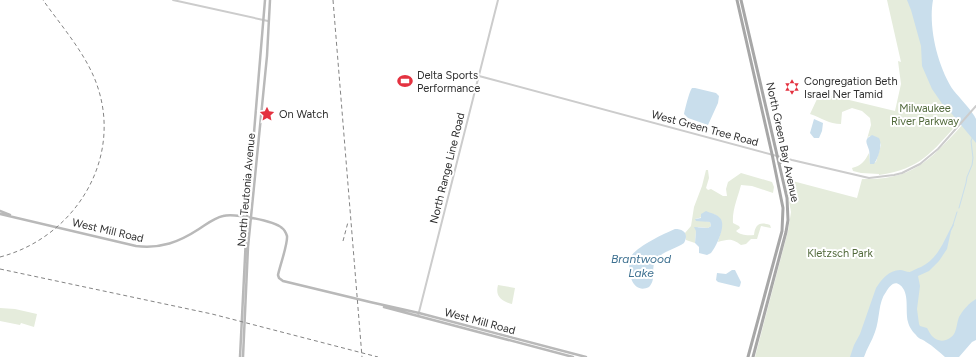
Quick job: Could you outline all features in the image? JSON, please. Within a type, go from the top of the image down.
[{"type":"main road","name":"North Teutonia Avenue","points":[[243,334],[244,279],[248,218],[265,0]]},
{"type":"main road","name":"North Teutonia Avenue","points":[[242,357],[251,218],[267,56],[270,0]]},
{"type":"main road","name":"North Green Bay Avenue","points":[[737,0],[782,198],[782,227],[748,357]]},
{"type":"main road","name":"North Green Bay Avenue","points":[[741,0],[788,208],[786,232],[753,357]]},
{"type":"main road","points":[[779,164],[784,158]]},
{"type":"main road","name":"West Mill Road","points":[[0,213],[136,246],[149,247],[165,246],[178,242],[218,217],[235,215],[251,218],[278,226],[286,232],[287,240],[278,275],[281,279],[573,357]]},
{"type":"main road","name":"West Mill Road","points":[[419,315],[586,357]]},
{"type":"street","points":[[173,0],[268,21]]},
{"type":"street","name":"North Range Line Road","points":[[419,315],[498,0]]},
{"type":"street","name":"West Green Tree Road","points":[[479,76],[784,158],[860,176],[877,178],[902,173],[926,160],[938,149],[976,106]]},
{"type":"green space","name":"Milwaukee River Parkway","points":[[887,0],[914,0],[959,122],[925,158],[916,164],[879,175],[853,171],[852,168],[862,163],[869,153],[870,164],[876,162],[881,145],[878,138],[869,136],[867,139],[871,125],[870,118],[862,111],[852,108],[842,112],[841,124],[829,122],[810,114],[817,99],[815,94],[816,92],[895,111],[901,84],[898,61],[901,62]]},
{"type":"green space","name":"Kletzsch Park","points":[[967,120],[976,131],[976,315],[951,351],[917,327],[903,278],[886,284],[857,357],[755,357],[788,231],[791,212],[785,179],[857,198],[862,179],[881,179],[910,171],[933,155]]},
{"type":"green space","points":[[706,170],[708,170],[709,178],[706,188],[708,190],[711,189],[723,196],[727,196],[726,189],[728,182],[741,173],[772,182],[774,187],[773,193],[752,186],[741,185],[734,208],[733,218],[733,223],[740,228],[736,231],[742,234],[754,235],[757,226],[763,223],[770,225],[771,228],[761,226],[757,239],[751,239],[746,244],[741,245],[730,240],[718,242],[722,226],[718,216],[714,214],[695,219],[710,222],[711,226],[708,228],[698,227],[696,231],[695,243],[686,240],[685,233],[691,226],[694,207]]},
{"type":"green space","points":[[498,285],[515,288],[512,304],[500,298],[497,292]]},
{"type":"green space","points":[[0,308],[15,309],[37,314],[34,327],[21,323],[20,325],[0,321]]},
{"type":"water","points":[[907,0],[933,0],[933,35],[939,59],[948,82],[975,116],[976,143],[943,105],[932,89],[922,66],[921,46]]},
{"type":"water","points":[[692,88],[716,93],[719,96],[718,103],[708,125],[688,118],[684,114]]},
{"type":"water","points":[[814,119],[823,123],[819,138],[814,138],[810,133]]},
{"type":"water","points":[[872,135],[879,138],[880,148],[874,164],[870,164],[866,142],[867,138]]},
{"type":"water","points":[[706,211],[719,217],[722,221],[722,231],[716,246],[711,253],[707,255],[699,253],[699,247],[695,243],[696,231],[694,227],[708,228],[711,226],[710,222],[696,221],[695,219],[701,218],[701,214]]},
{"type":"water","points":[[953,224],[954,225],[947,249],[939,261],[929,271],[918,276],[920,286],[917,309],[919,324],[920,326],[927,328],[931,335],[938,340],[941,341],[951,338],[955,332],[962,312],[976,299],[976,340],[972,342],[959,357],[945,357],[931,345],[918,337],[911,329],[907,317],[905,292],[900,285],[896,283],[890,286],[883,296],[875,332],[864,357],[850,357],[860,334],[876,288],[880,282],[896,270],[910,272],[927,263],[937,254]]},
{"type":"water","name":"Brantwood Lake","points":[[675,229],[681,230],[685,233],[686,237],[684,243],[665,252],[656,260],[654,263],[653,281],[649,287],[643,289],[638,287],[634,284],[631,278],[629,266],[632,255],[646,244]]},
{"type":"water","points":[[732,270],[735,270],[741,282],[739,287],[718,282],[716,280],[717,273],[726,274]]},
{"type":"waterway","points":[[959,208],[967,177],[972,165],[973,158],[971,141],[973,136]]},
{"type":"waterway","points":[[953,225],[957,212]]},
{"type":"railway","points":[[0,257],[26,247],[49,233],[69,215],[85,193],[97,169],[103,143],[104,116],[94,76],[74,42],[43,0]]},
{"type":"railway","points":[[333,0],[362,357]]},
{"type":"railway","points":[[343,241],[348,222]]},
{"type":"railway","points":[[0,269],[212,314],[378,357]]},
{"type":"place","name":"Delta Sports Performance","points":[[405,81]]},
{"type":"place","name":"Congregation Beth Israel Ner Tamid","points":[[792,87]]},
{"type":"place","name":"On Watch","points":[[267,114]]}]
